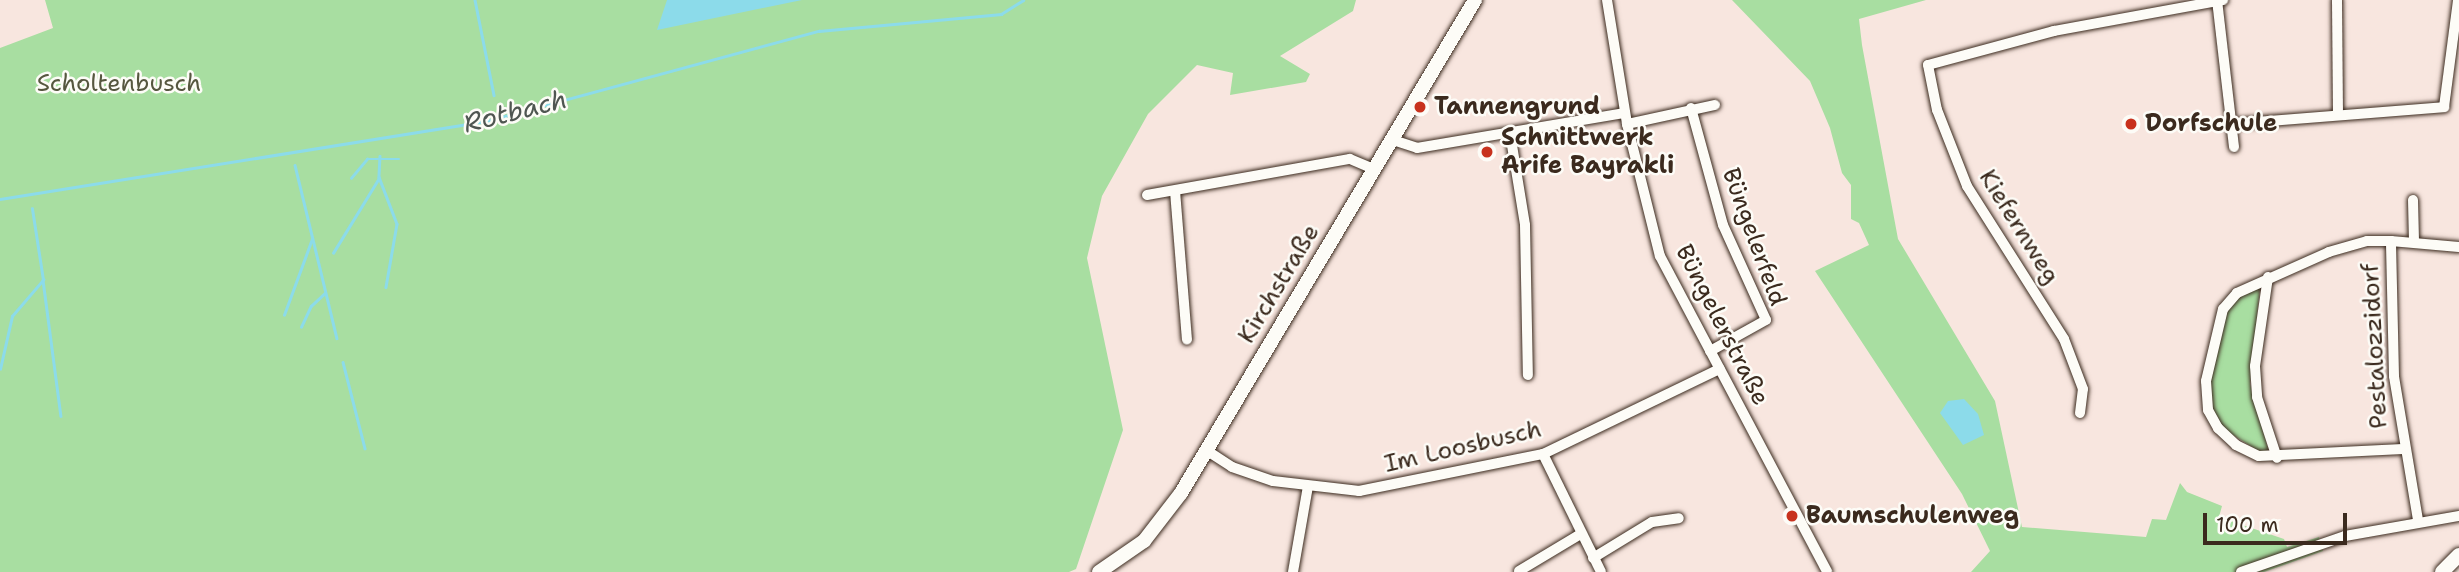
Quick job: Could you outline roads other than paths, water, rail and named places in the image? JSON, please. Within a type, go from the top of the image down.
[{"type":"street","name":"Kirchstraße","points":[[1098,572],[1144,541],[1162,520],[1475,0]]},
{"type":"street","name":"Büngelerstraße","points":[[1607,0],[1626,119],[1660,256],[1827,572]]},
{"type":"street","points":[[2223,0],[2217,0],[2234,147]]},
{"type":"street","name":"Kiefernweg","points":[[2080,413],[2083,389],[2064,339],[1987,224],[1950,148],[1927,71],[1933,61],[2054,31],[2217,0]]},
{"type":"street","points":[[2337,0],[2338,113]]},
{"type":"street","points":[[2230,124],[2338,113],[2444,107],[2458,0]]},
{"type":"street","points":[[1393,139],[1417,148],[1716,105]]},
{"type":"street","name":"Büngelerfeld","points":[[1691,108],[1723,225],[1766,320],[1710,351]]},
{"type":"street","points":[[1510,133],[1525,225],[1528,375]]},
{"type":"street","points":[[1147,195],[1350,159],[1374,169]]},
{"type":"street","points":[[1175,191],[1187,340]]},
{"type":"street","name":"Pestalozzidorf","points":[[2413,200],[2414,240]]},
{"type":"street","name":"Pestalozzidorf","points":[[2403,449],[2277,458],[2259,456],[2236,444],[2218,428],[2208,410],[2206,381],[2223,309],[2237,292],[2267,277],[2329,252],[2367,241],[2414,240],[2421,246],[2459,247]]},
{"type":"street","name":"Pestalozzidorf","points":[[2391,241],[2393,376],[2403,449],[2418,520]]},
{"type":"street","points":[[2267,277],[2255,366],[2257,397],[2277,458]]},
{"type":"street","name":"Im Loosbusch","points":[[1206,450],[1232,467],[1273,481],[1359,491],[1544,454],[1720,369]]},
{"type":"street","points":[[1544,454],[1579,535],[1601,572]]},
{"type":"street","points":[[1293,572],[1308,486]]},
{"type":"street","points":[[2241,572],[2344,536],[2418,520],[2459,516]]},
{"type":"street","points":[[1593,558],[1652,522],[1679,518]]},
{"type":"street","points":[[1519,571],[1579,535]]},
{"type":"street","points":[[2442,572],[2459,555]]},
{"type":"water","points":[[667,0],[802,0],[657,30]]},
{"type":"water","points":[[1964,399],[1978,414],[1984,435],[1963,445],[1940,413],[1948,401]]},
{"type":"waterway","points":[[475,0],[494,95]]},
{"type":"waterway","name":"Rotbach","points":[[0,199],[483,122],[819,31],[1001,14],[1023,0]]},
{"type":"waterway","points":[[380,156],[379,177],[397,224],[386,287]]},
{"type":"waterway","points":[[351,178],[367,159],[399,159]]},
{"type":"waterway","points":[[295,165],[337,338]]},
{"type":"waterway","points":[[333,253],[379,178]]},
{"type":"waterway","points":[[0,369],[12,316],[43,280],[32,209]]},
{"type":"waterway","points":[[284,315],[312,239]]},
{"type":"waterway","points":[[43,280],[61,416]]},
{"type":"waterway","points":[[301,327],[311,306],[325,293]]},
{"type":"waterway","points":[[343,362],[365,448]]},
{"type":"place","name":"Tannengrund","points":[[1420,107]]},
{"type":"place","name":"Dorfschule","points":[[2131,124]]},
{"type":"place","name":"Schnittwerk Arife Bayrakli","points":[[1487,152]]},
{"type":"place","name":"Baumschulenweg","points":[[1792,516]]},
{"type":"park label","name":"Scholtenbusch","points":[[119,84]]}]
